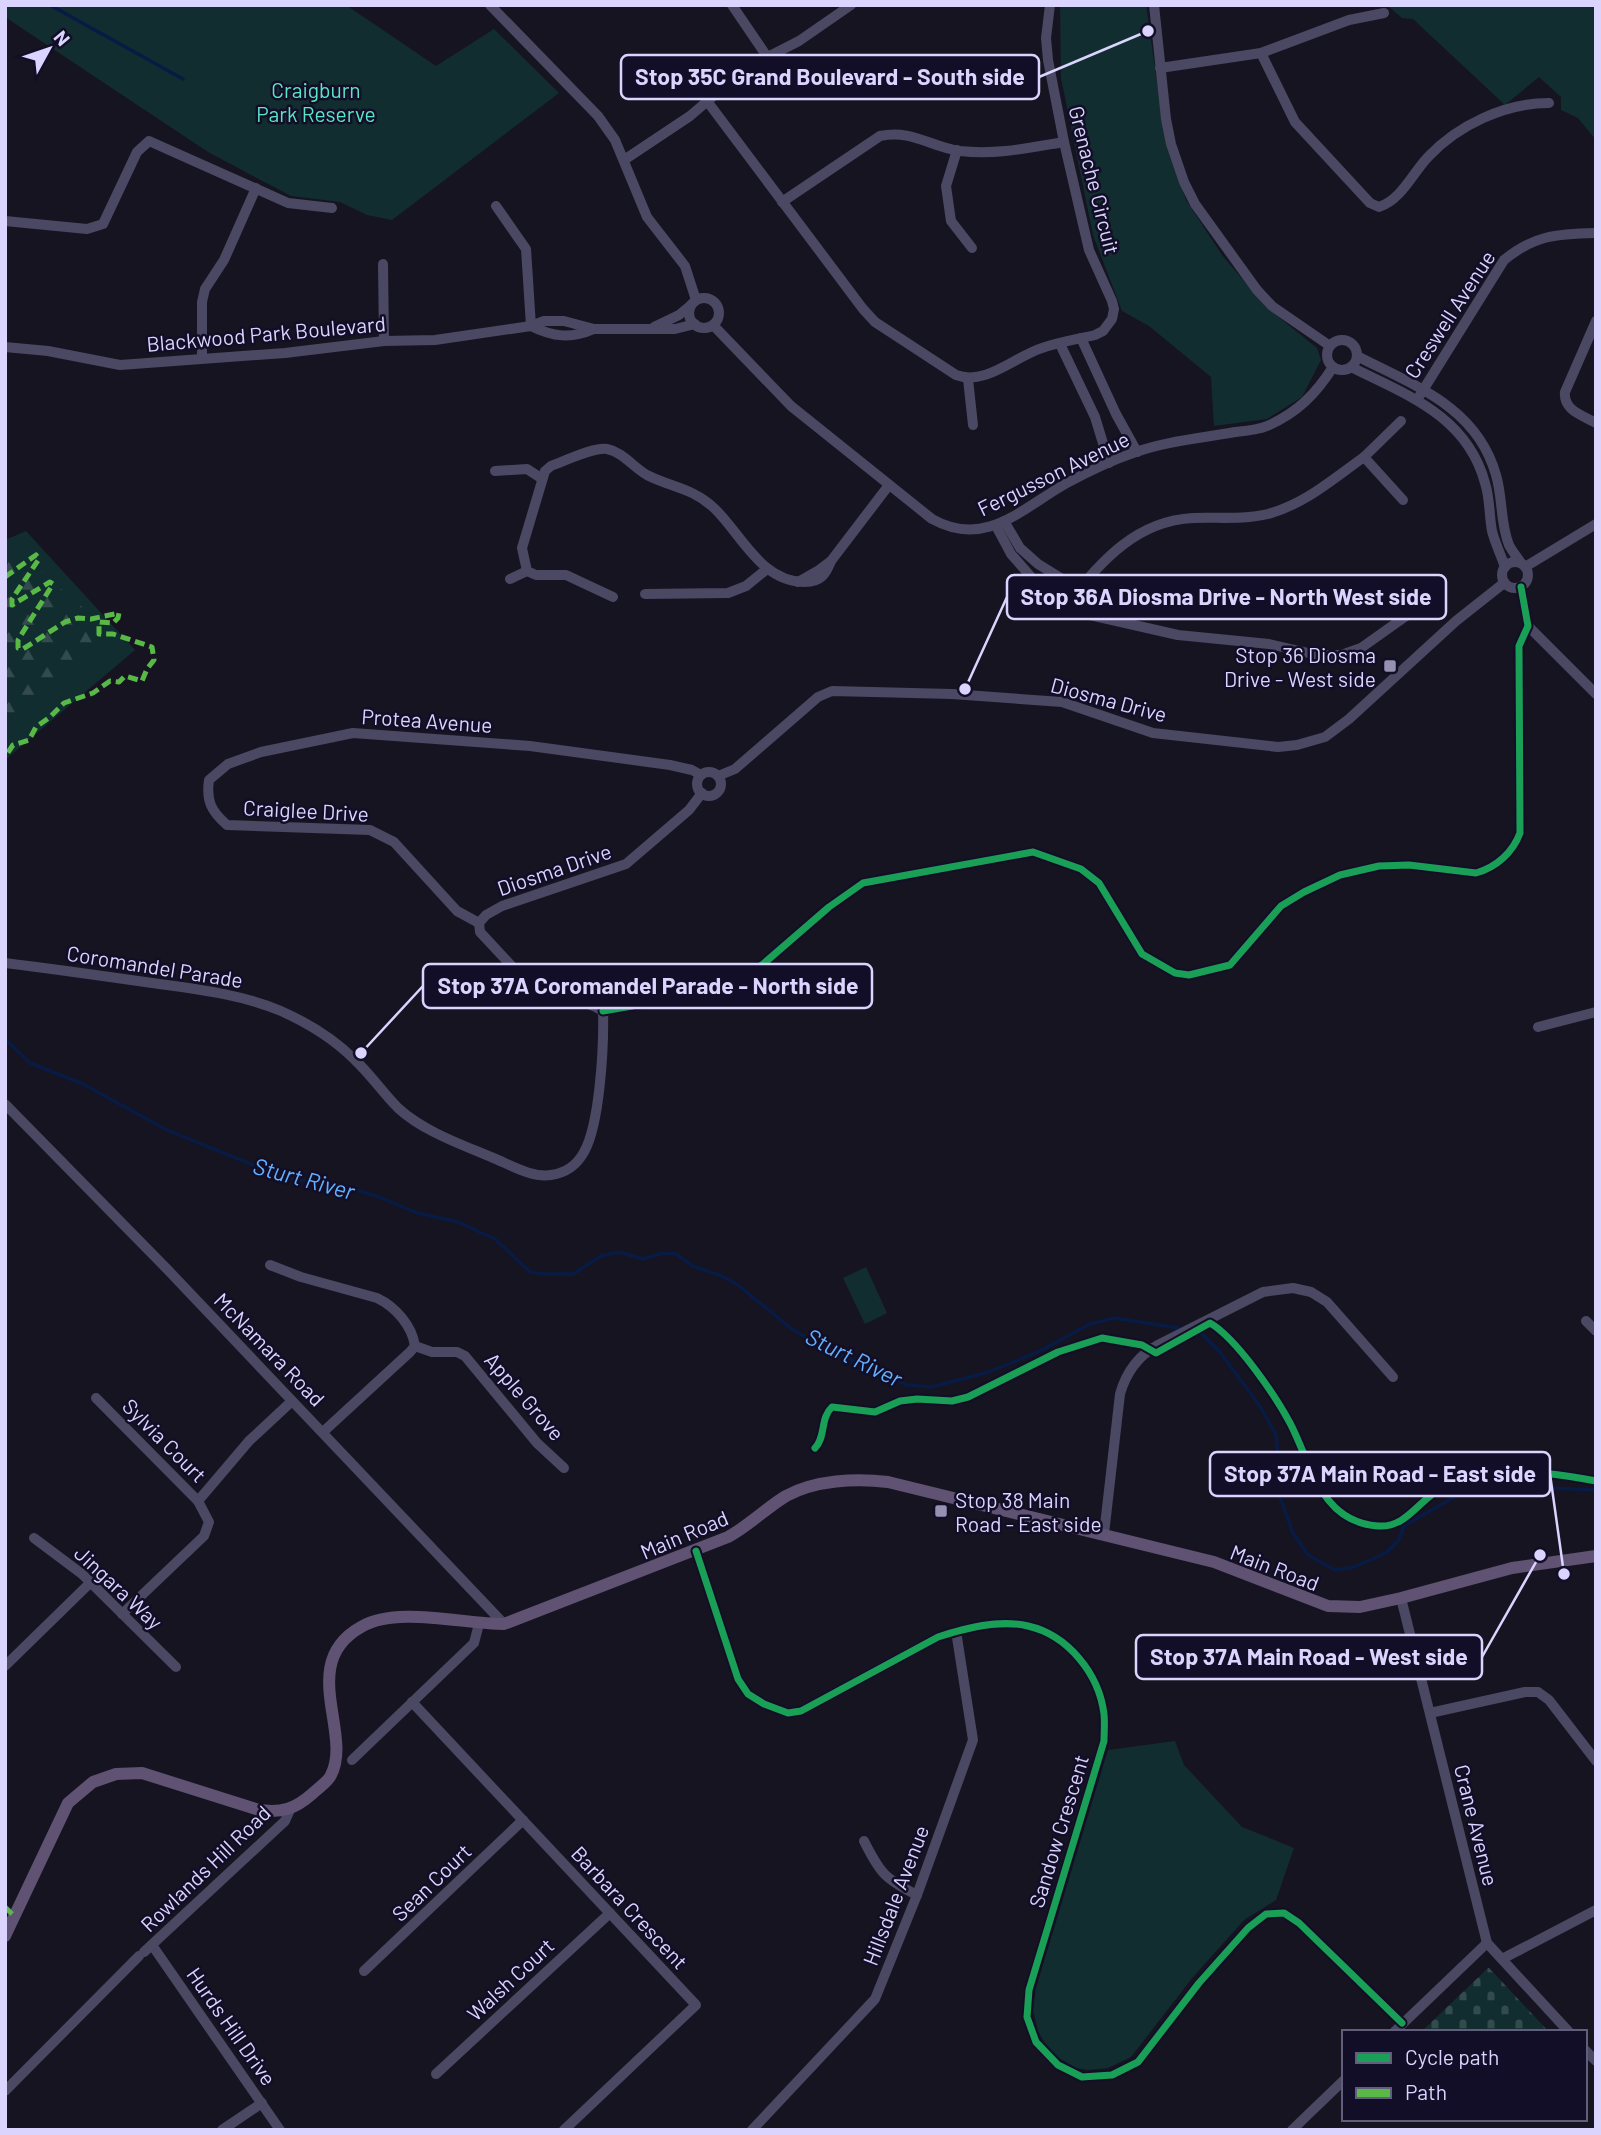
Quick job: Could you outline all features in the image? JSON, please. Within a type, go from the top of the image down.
[{"type":"main road","name":"Main Road","points":[[290,1810],[301,1804],[331,1776],[336,1759],[329,1675],[337,1650],[361,1627],[399,1616],[504,1624],[696,1551],[744,1528],[774,1504],[795,1492],[838,1482],[870,1480],[1104,1534],[1214,1562],[1328,1605],[1360,1607],[1513,1568],[1596,1556]]},
{"type":"main road","points":[[5,1936],[68,1803],[93,1782],[116,1774],[142,1773],[259,1810],[290,1810]]},
{"type":"street","points":[[489,5],[598,116],[615,140],[647,217],[685,266],[694,303],[690,315],[695,324],[701,327],[713,325],[718,317],[718,307],[706,298],[694,303]]},
{"type":"street","points":[[732,5],[768,58]]},
{"type":"street","points":[[624,160],[690,116],[746,68],[799,41],[851,5]]},
{"type":"street","name":"Grenache Circuit","points":[[968,379],[988,374],[1041,348],[1103,331],[1112,319],[1112,301],[1089,250],[1064,142],[1048,60],[1046,38],[1050,5]]},
{"type":"street","points":[[1154,5],[1171,144],[1195,204],[1257,290],[1291,320],[1330,346]]},
{"type":"street","points":[[1160,68],[1261,53],[1349,20],[1384,13]]},
{"type":"street","points":[[1261,53],[1295,122],[1370,203],[1379,207],[1393,200],[1428,157],[1468,125],[1521,106],[1549,103]]},
{"type":"street","points":[[707,101],[875,322],[945,369],[968,379],[973,425]]},
{"type":"street","points":[[782,202],[880,136],[907,134],[957,150],[992,154],[1064,142]]},
{"type":"street","points":[[5,221],[87,229],[103,223],[137,152],[149,141],[288,203],[332,208]]},
{"type":"street","points":[[957,150],[946,187],[951,221],[972,247]]},
{"type":"street","points":[[202,358],[202,302],[205,289],[224,260],[256,188]]},
{"type":"street","points":[[496,206],[526,249],[531,326]]},
{"type":"street","name":"Creswell Avenue","points":[[1420,395],[1503,260],[1521,246],[1540,237],[1562,233],[1596,233]]},
{"type":"street","points":[[383,264],[384,341]]},
{"type":"street","name":"Blackwood Park Boulevard","points":[[654,327],[694,303]]},
{"type":"street","name":"Blackwood Park Boulevard","points":[[5,347],[48,351],[120,365],[285,353],[384,341],[435,340],[531,326],[544,321],[564,321],[594,329],[675,329],[695,324]]},
{"type":"street","points":[[1596,321],[1564,400],[1570,408],[1596,423]]},
{"type":"street","name":"Fergusson Avenue","points":[[713,325],[790,406],[932,519],[945,526],[978,530],[1000,523],[1067,483],[1137,452],[1265,427],[1305,404],[1321,387],[1334,367]]},
{"type":"street","name":"Blackwood Park Boulevard","points":[[531,326],[546,333],[566,337],[594,329]]},
{"type":"street","points":[[1081,338],[1137,452]]},
{"type":"street","points":[[1351,367],[1357,356],[1355,347],[1348,341],[1338,340],[1330,346],[1328,359],[1334,367],[1342,370],[1351,367],[1446,403],[1465,419],[1483,442],[1497,476],[1509,544],[1523,565],[1528,578],[1521,587],[1510,588],[1504,583],[1502,575],[1505,567],[1512,562],[1523,565],[1596,524]]},
{"type":"street","points":[[1060,344],[1094,417],[1109,463]]},
{"type":"street","points":[[1357,356],[1420,395],[1462,435],[1474,453],[1486,484],[1492,531],[1505,567]]},
{"type":"street","points":[[1069,601],[1106,557],[1124,541],[1146,528],[1190,518],[1266,514],[1296,504],[1312,496],[1364,457],[1401,421]]},
{"type":"street","points":[[527,571],[522,548],[541,478],[551,466],[596,450],[607,449],[647,475],[689,489],[713,506],[767,569],[783,579],[797,582],[818,581],[826,574],[831,561],[889,485]]},
{"type":"street","points":[[1364,457],[1403,500]]},
{"type":"street","points":[[495,471],[527,469],[541,478]]},
{"type":"street","points":[[1000,523],[1020,548],[1038,564],[1079,589],[1118,621]]},
{"type":"street","points":[[1000,523],[1021,567],[1032,578],[1090,615],[1178,635],[1269,644],[1317,655],[1341,655],[1361,648],[1423,604]]},
{"type":"street","points":[[645,594],[728,593],[746,586],[767,569]]},
{"type":"street","points":[[510,579],[527,571],[537,575],[566,575],[613,597]]},
{"type":"street","name":"Diosma Drive","points":[[718,776],[735,769],[818,697],[832,691],[952,694],[1062,702],[1153,733],[1278,747],[1297,745],[1325,737],[1349,719],[1456,621],[1504,583]]},
{"type":"street","points":[[603,1011],[690,996],[752,970],[762,965],[829,907],[863,883],[1033,852],[1081,869],[1098,883],[1142,954],[1175,973],[1189,975],[1230,965],[1281,906],[1340,875],[1379,866],[1409,865],[1476,873],[1484,871],[1512,850],[1520,833],[1519,646],[1528,625],[1521,587]]},
{"type":"street","points":[[1528,625],[1596,694]]},
{"type":"street","name":"Protea Avenue","points":[[227,825],[215,815],[208,804],[207,793],[209,780],[228,764],[261,752],[353,733],[530,746],[670,765],[701,775]]},
{"type":"street","points":[[708,772],[718,776],[721,783],[716,793],[709,796],[702,793],[698,786],[701,775],[708,772]]},
{"type":"street","name":"Diosma Drive","points":[[479,923],[486,915],[502,906],[626,864],[689,810],[702,793]]},
{"type":"street","name":"Craiglee Drive","points":[[227,825],[370,830],[382,834],[394,842],[457,911],[479,923],[480,932],[534,990],[545,995],[592,1004],[603,1011]]},
{"type":"street","name":"Coromandel Parade","points":[[5,962],[203,990],[256,1002],[281,1011],[338,1045],[399,1108],[417,1122],[464,1146],[534,1174],[549,1176],[573,1167],[588,1144],[594,1120],[604,1044],[603,1011]]},
{"type":"street","points":[[1538,1027],[1596,1012]]},
{"type":"street","name":"McNamara Road","points":[[5,1104],[323,1432],[504,1624]]},
{"type":"street","points":[[270,1265],[301,1277],[377,1298],[389,1304],[413,1333],[415,1346],[323,1432]]},
{"type":"street","points":[[1104,1534],[1123,1381],[1145,1353],[1183,1332],[1263,1292],[1293,1288],[1328,1302],[1393,1377]]},
{"type":"street","points":[[1586,1321],[1596,1331]]},
{"type":"street","name":"Apple Grove","points":[[415,1346],[432,1352],[457,1352],[465,1356],[537,1443],[564,1468]]},
{"type":"street","name":"Sylvia Court","points":[[96,1398],[198,1501],[249,1441],[292,1401]]},
{"type":"street","points":[[122,1614],[204,1536],[209,1522],[198,1501]]},
{"type":"street","name":"Jingara Way","points":[[34,1538],[90,1583],[176,1667]]},
{"type":"street","name":"Sandow Crescent","points":[[696,1551],[738,1679],[748,1694],[764,1704],[788,1713],[812,1706],[938,1637],[956,1631],[1004,1623],[1029,1626],[1061,1640],[1084,1664],[1096,1688],[1104,1714],[1104,1741],[1029,1990],[1027,2017],[1036,2042],[1058,2065],[1082,2077],[1112,2075],[1138,2062],[1199,1983],[1248,1928],[1266,1914],[1284,1913],[1299,1923],[1402,2024]]},
{"type":"street","points":[[5,1666],[90,1583]]},
{"type":"street","name":"Crane Avenue","points":[[1401,1598],[1487,1943],[1567,2030]]},
{"type":"street","points":[[352,1760],[474,1643],[479,1624]]},
{"type":"street","name":"Hillsdale Avenue","points":[[752,2130],[875,1999],[917,1895],[973,1740],[956,1631]]},
{"type":"street","points":[[1430,1713],[1525,1692],[1538,1692],[1549,1700],[1596,1761]]},
{"type":"street","name":"Barbara Crescent","points":[[412,1702],[696,2005],[564,2130]]},
{"type":"street","name":"Rowlands Hill Road","points":[[5,2091],[145,1951],[285,1821],[290,1810]]},
{"type":"street","name":"Sean Court","points":[[364,1971],[523,1821]]},
{"type":"street","points":[[864,1841],[877,1869],[898,1886],[917,1895]]},
{"type":"street","points":[[1502,1959],[1596,1910]]},
{"type":"street","name":"Walsh Court","points":[[436,2074],[610,1913]]},
{"type":"street","points":[[1396,2030],[1487,1943]]},
{"type":"street","name":"Hurds Hill Drive","points":[[145,1951],[280,2130]]},
{"type":"street","points":[[1292,2130],[1342,2082]]},
{"type":"street","points":[[222,2130],[262,2103]]},
{"type":"green space","name":"Craigburn Park Reserve","points":[[5,5],[346,5],[436,66],[494,29],[559,93],[392,220],[367,215],[340,202],[291,196],[208,152],[5,17]]},
{"type":"green space","points":[[1060,5],[1146,5],[1165,137],[1186,200],[1222,255],[1265,306],[1317,348],[1321,360],[1302,397],[1267,419],[1214,426],[1211,377],[1149,326],[1122,311],[1093,235],[1061,78]]},
{"type":"green space","points":[[1387,5],[1596,5],[1596,140],[1578,118],[1561,110],[1561,97],[1539,77],[1505,105],[1413,19],[1402,18]]},
{"type":"green space","points":[[26,531],[135,650],[5,760],[5,540]]},
{"type":"green space","points":[[5,540],[113,634],[5,740]]},
{"type":"green space","points":[[866,1267],[887,1313],[865,1324],[843,1278]]},
{"type":"green space","points":[[1175,1741],[1184,1765],[1242,1827],[1294,1848],[1276,1900],[1244,1920],[1193,1977],[1131,2057],[1108,2068],[1076,2068],[1059,2058],[1044,2042],[1033,2010],[1036,1988],[1108,1750]]},
{"type":"green space","points":[[1488,1968],[1547,2030],[1423,2030]]},
{"type":"waterway","points":[[50,5],[183,79]]},
{"type":"waterway","name":"Sturt River","points":[[5,1039],[30,1063],[83,1084],[167,1130],[275,1174],[298,1180],[334,1183],[379,1197],[417,1213],[458,1222],[495,1239],[530,1272],[573,1274],[601,1256],[619,1252],[643,1259],[663,1253],[676,1254],[693,1266],[738,1285],[792,1329],[819,1345],[907,1385],[931,1387],[989,1372],[1040,1351],[1090,1324],[1114,1318],[1185,1329]]},
{"type":"waterway","name":"Sturt River","points":[[1192,1331],[1203,1335],[1219,1351],[1260,1406],[1276,1435],[1279,1468],[1275,1484],[1293,1533],[1308,1555],[1335,1570],[1354,1567],[1386,1553],[1398,1541],[1404,1526],[1470,1488],[1484,1485],[1596,1490]]},
{"type":"marked path","points":[[5,577],[36,555],[39,559],[12,599],[12,605],[50,582],[53,584],[18,640],[18,648],[23,649],[65,622],[119,613],[113,623],[99,622],[99,634],[113,634],[152,647],[154,660],[142,681],[125,676],[119,682],[110,681],[93,693],[64,703],[36,727],[29,740],[13,745],[5,757]]},
{"type":"marked path","points":[[5,1907],[14,1916]]},
{"type":"cycle path","points":[[603,1011],[690,996],[721,985],[762,965],[829,907],[863,883],[1033,852],[1081,869],[1099,883],[1142,954],[1175,973],[1189,975],[1230,965],[1281,906],[1340,875],[1379,866],[1409,865],[1476,873],[1491,867],[1503,858],[1520,833],[1519,646],[1528,626],[1521,587]]},
{"type":"cycle path","points":[[815,1448],[821,1438],[828,1411],[832,1407],[875,1412],[900,1401],[952,1401],[968,1397],[1058,1352],[1102,1338],[1142,1345],[1156,1353],[1210,1323],[1243,1354],[1275,1398],[1290,1423],[1320,1488],[1330,1502],[1343,1514],[1358,1522],[1378,1526],[1397,1522],[1444,1487],[1482,1475],[1538,1472],[1596,1481]]},
{"type":"cycle path","points":[[696,1551],[738,1679],[748,1694],[764,1704],[788,1713],[801,1711],[938,1637],[959,1630],[1006,1624],[1028,1626],[1056,1638],[1079,1658],[1096,1685],[1101,1699],[1104,1741],[1029,1990],[1027,2017],[1036,2042],[1058,2065],[1082,2077],[1112,2075],[1138,2062],[1199,1983],[1248,1928],[1266,1914],[1284,1913],[1299,1923],[1402,2023]]},
{"type":"place","name":"Stop 35C Grand Boulevard - South side","points":[[1148,31]]},
{"type":"place","name":"Stop 36 Diosma Drive - West side","points":[[1390,666]]},
{"type":"place","name":"Stop 36A Diosma Drive - North West side","points":[[965,689]]},
{"type":"place","name":"Stop 37A Coromandel Parade - North side","points":[[361,1053]]},
{"type":"place","name":"Stop 38 Main Road - East side","points":[[941,1511]]},
{"type":"place","name":"Stop 37A Main Road - West side","points":[[1540,1555]]},
{"type":"place","name":"Stop 37A Main Road - East side","points":[[1564,1574]]}]
